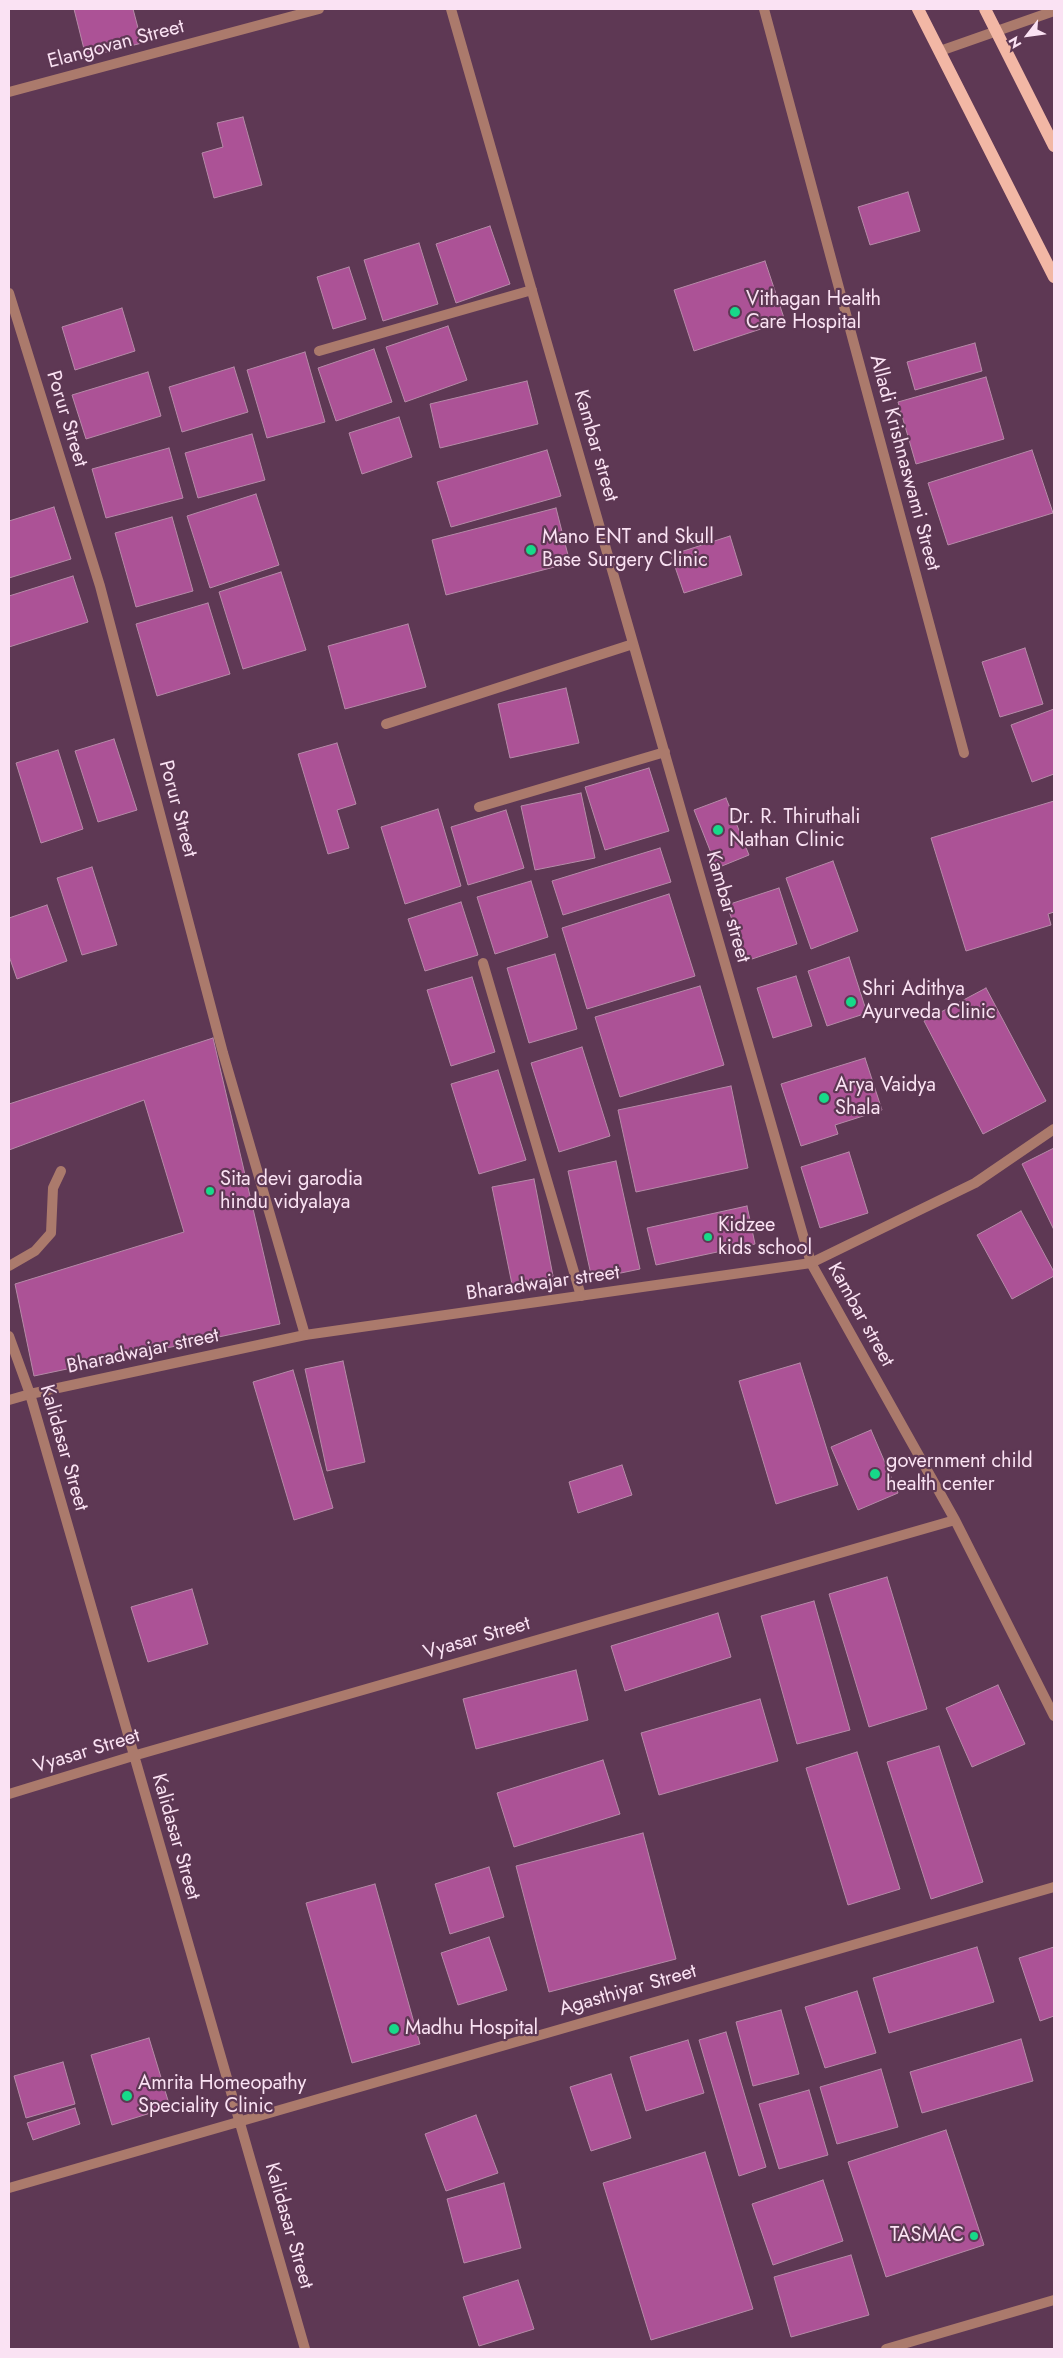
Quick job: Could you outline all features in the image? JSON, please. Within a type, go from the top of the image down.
[{"type":"main road","points":[[918,9],[1054,277]]},
{"type":"main road","points":[[985,9],[1054,146]]},
{"type":"street","name":"Elangovan Street","points":[[9,92],[319,9]]},
{"type":"street","name":"Kambar street","points":[[451,9],[811,1263],[955,1520],[1054,1716]]},
{"type":"street","name":"Alladi Krishnaswami Street","points":[[764,9],[964,754]]},
{"type":"street","points":[[940,51],[1054,11]]},
{"type":"street","points":[[319,351],[532,290]]},
{"type":"street","name":"Porur Street","points":[[9,293],[100,586],[223,1053],[305,1335]]},
{"type":"street","points":[[386,724],[633,644]]},
{"type":"street","points":[[479,807],[664,752]]},
{"type":"street","points":[[483,963],[580,1296]]},
{"type":"street","name":"Bharadwajar street","points":[[9,1400],[305,1335],[811,1263],[975,1183],[1054,1129]]},
{"type":"street","points":[[9,1266],[35,1251],[51,1233],[53,1188],[62,1171]]},
{"type":"street","name":"Kalidasar Street","points":[[9,1336],[30,1394],[305,2349]]},
{"type":"street","name":"Vyasar Street","points":[[9,1794],[133,1756],[955,1520]]},
{"type":"street","name":"Agasthiyar Street","points":[[9,2188],[1054,1887]]},
{"type":"street","points":[[886,2349],[1054,2300]]},
{"type":"building","points":[[74,9],[133,9],[142,43],[86,57]]},
{"type":"building","points":[[243,117],[262,185],[214,198],[202,153],[223,147],[217,123]]},
{"type":"building","points":[[908,192],[920,231],[870,245],[858,207]]},
{"type":"building","points":[[490,226],[510,284],[456,303],[436,244]]},
{"type":"building","points":[[419,243],[438,304],[383,321],[364,260]]},
{"type":"building","points":[[765,261],[785,321],[694,351],[674,290]]},
{"type":"building","points":[[349,267],[366,319],[333,329],[317,277]]},
{"type":"building","points":[[122,308],[135,351],[75,370],[62,327]]},
{"type":"building","points":[[448,326],[467,380],[405,402],[386,347]]},
{"type":"building","points":[[975,343],[982,371],[915,390],[907,362]]},
{"type":"building","points":[[374,349],[392,402],[336,421],[318,368]]},
{"type":"building","points":[[305,352],[325,422],[267,438],[247,370]]},
{"type":"building","points":[[234,367],[248,412],[182,432],[169,387]]},
{"type":"building","points":[[148,372],[161,416],[86,439],[72,395]]},
{"type":"building","points":[[986,377],[1004,439],[916,464],[898,402]]},
{"type":"building","points":[[527,381],[538,424],[440,448],[430,404]]},
{"type":"building","points":[[399,417],[412,457],[362,474],[349,433]]},
{"type":"building","points":[[252,434],[265,480],[198,498],[185,453]]},
{"type":"building","points":[[169,448],[183,498],[106,518],[92,469]]},
{"type":"building","points":[[547,450],[561,496],[451,527],[437,482]]},
{"type":"building","points":[[1032,450],[1053,513],[948,545],[928,483]]},
{"type":"building","points":[[256,494],[279,565],[210,588],[187,516]]},
{"type":"building","points":[[54,507],[71,559],[9,578],[9,521]]},
{"type":"building","points":[[556,508],[570,563],[446,595],[432,540]]},
{"type":"building","points":[[172,517],[193,591],[136,607],[115,533]]},
{"type":"building","points":[[730,536],[742,575],[684,593],[671,555]]},
{"type":"building","points":[[281,572],[306,650],[243,669],[219,592]]},
{"type":"building","points":[[73,576],[88,622],[9,647],[9,596]]},
{"type":"building","points":[[208,603],[230,674],[157,696],[136,624]]},
{"type":"building","points":[[408,624],[426,687],[345,709],[328,646]]},
{"type":"building","points":[[1025,648],[1043,704],[1000,717],[982,662]]},
{"type":"building","points":[[566,688],[579,743],[510,758],[498,704]]},
{"type":"building","points":[[1054,709],[1054,774],[1032,782],[1011,725]]},
{"type":"building","points":[[114,739],[137,810],[98,822],[75,751]]},
{"type":"building","points":[[337,743],[356,804],[337,810],[349,848],[328,854],[298,754]]},
{"type":"building","points":[[58,750],[83,829],[41,843],[16,763]]},
{"type":"building","points":[[649,768],[669,831],[605,850],[585,787]]},
{"type":"building","points":[[581,793],[595,858],[535,870],[521,806]]},
{"type":"building","points":[[726,798],[749,855],[717,868],[694,810]]},
{"type":"building","points":[[1054,801],[1054,912],[1048,914],[1051,925],[966,951],[931,838]]},
{"type":"building","points":[[438,809],[461,886],[405,904],[381,827]]},
{"type":"building","points":[[506,810],[524,868],[468,885],[451,827]]},
{"type":"building","points":[[660,848],[671,882],[563,915],[552,881]]},
{"type":"building","points":[[833,861],[858,931],[811,949],[786,878]]},
{"type":"building","points":[[92,867],[117,945],[82,955],[57,878]]},
{"type":"building","points":[[531,881],[548,937],[495,954],[477,897]]},
{"type":"building","points":[[779,888],[797,944],[746,961],[727,905]]},
{"type":"building","points":[[669,894],[695,976],[587,1009],[562,928]]},
{"type":"building","points":[[461,902],[478,955],[425,971],[408,919]]},
{"type":"building","points":[[47,905],[67,961],[17,979],[9,956],[9,918]]},
{"type":"building","points":[[555,954],[577,1029],[529,1043],[507,968]]},
{"type":"building","points":[[849,957],[867,1013],[827,1026],[808,971]]},
{"type":"building","points":[[796,976],[812,1026],[773,1038],[757,988]]},
{"type":"building","points":[[472,977],[495,1052],[451,1066],[427,990]]},
{"type":"building","points":[[700,986],[724,1065],[620,1097],[595,1017]]},
{"type":"building","points":[[986,988],[1046,1101],[983,1134],[924,1021]]},
{"type":"building","name":"Sita devi garodia hindu vidyalaya","points":[[213,1038],[280,1324],[34,1376],[15,1284],[184,1232],[144,1100],[9,1150],[9,1104]]},
{"type":"building","points":[[582,1047],[610,1136],[559,1152],[531,1063]]},
{"type":"building","points":[[865,1058],[882,1110],[835,1125],[838,1134],[801,1146],[781,1084]]},
{"type":"building","points":[[498,1070],[526,1160],[479,1174],[451,1084]]},
{"type":"building","points":[[731,1086],[748,1168],[636,1192],[618,1110]]},
{"type":"building","points":[[1054,1148],[1054,1230],[1022,1164]]},
{"type":"building","points":[[849,1152],[868,1213],[820,1228],[801,1167]]},
{"type":"building","points":[[616,1161],[640,1269],[592,1279],[568,1171]]},
{"type":"building","points":[[534,1179],[554,1281],[513,1289],[492,1187]]},
{"type":"building","points":[[747,1206],[755,1244],[656,1265],[647,1228]]},
{"type":"building","points":[[1021,1211],[1054,1272],[1054,1276],[1012,1299],[977,1235]]},
{"type":"building","points":[[343,1361],[365,1462],[327,1471],[305,1369]]},
{"type":"building","points":[[800,1363],[838,1485],[776,1504],[739,1381]]},
{"type":"building","points":[[293,1370],[333,1508],[294,1520],[253,1382]]},
{"type":"building","points":[[871,1430],[898,1493],[858,1510],[831,1447]]},
{"type":"building","points":[[622,1465],[632,1495],[578,1513],[569,1482]]},
{"type":"building","points":[[887,1577],[927,1709],[869,1727],[829,1594]]},
{"type":"building","points":[[192,1589],[208,1644],[148,1662],[131,1607]]},
{"type":"building","points":[[814,1601],[850,1730],[797,1744],[761,1616]]},
{"type":"building","points":[[718,1613],[731,1657],[625,1691],[611,1646]]},
{"type":"building","points":[[576,1670],[588,1720],[476,1749],[463,1699]]},
{"type":"building","points":[[998,1685],[1025,1744],[972,1767],[946,1708]]},
{"type":"building","points":[[760,1699],[778,1761],[659,1795],[641,1733]]},
{"type":"building","points":[[939,1746],[983,1882],[931,1899],[887,1762]]},
{"type":"building","points":[[857,1752],[900,1889],[848,1905],[806,1768]]},
{"type":"building","points":[[603,1760],[620,1814],[514,1847],[497,1793]]},
{"type":"building","points":[[643,1833],[676,1959],[549,1992],[516,1866]]},
{"type":"building","points":[[489,1867],[504,1917],[450,1934],[435,1884]]},
{"type":"building","points":[[375,1884],[420,2044],[352,2063],[306,1903]]},
{"type":"building","name":"Madhu Hospital","points":[[489,1937],[507,1990],[458,2005],[441,1953]]},
{"type":"building","points":[[977,1947],[994,2002],[889,2033],[873,1978]]},
{"type":"building","points":[[1054,1947],[1054,2016],[1040,2021],[1019,1958]]},
{"type":"building","points":[[857,1991],[876,2053],[825,2068],[805,2007]]},
{"type":"building","points":[[781,2010],[799,2074],[753,2086],[736,2022]]},
{"type":"building","points":[[726,2032],[766,2167],[739,2176],[699,2040]]},
{"type":"building","points":[[149,2038],[170,2107],[112,2125],[91,2055]]},
{"type":"building","points":[[1021,2039],[1033,2081],[922,2113],[910,2072]]},
{"type":"building","points":[[688,2040],[704,2093],[646,2111],[630,2057]]},
{"type":"building","points":[[63,2062],[75,2104],[26,2118],[14,2076]]},
{"type":"building","points":[[881,2069],[898,2127],[837,2144],[820,2087]]},
{"type":"building","points":[[611,2074],[631,2138],[591,2151],[570,2087]]},
{"type":"building","points":[[809,2090],[828,2155],[779,2169],[759,2104]]},
{"type":"building","points":[[75,2108],[80,2124],[33,2140],[27,2123]]},
{"type":"building","points":[[476,2115],[498,2173],[446,2191],[425,2134]]},
{"type":"building","points":[[946,2130],[984,2245],[886,2277],[848,2162]]},
{"type":"building","points":[[705,2152],[753,2309],[651,2340],[603,2183]]},
{"type":"building","points":[[823,2180],[843,2241],[773,2265],[752,2204]]},
{"type":"building","points":[[504,2183],[521,2248],[464,2263],[447,2199]]},
{"type":"building","points":[[851,2255],[869,2315],[791,2337],[774,2277]]},
{"type":"building","points":[[518,2280],[534,2329],[479,2346],[463,2297]]},
{"type":"place","name":"Vithagan Health Care Hospital","points":[[735,312]]},
{"type":"place","name":"Mano ENT and Skull Base Surgery Clinic","points":[[531,550]]},
{"type":"place","name":"Dr. R. Thiruthali Nathan Clinic","points":[[718,830]]},
{"type":"place","name":"Shri Adithya Ayurveda Clinic","points":[[851,1002]]},
{"type":"place","name":"Arya Vaidya Shala","points":[[824,1098]]},
{"type":"place","name":"Sita devi garodia hindu vidyalaya","points":[[210,1191]]},
{"type":"place","name":"Kidzee kids school","points":[[708,1237]]},
{"type":"place","name":"government child health center","points":[[875,1474]]},
{"type":"place","name":"Madhu Hospital","points":[[394,2029]]},
{"type":"place","name":"Amrita Homeopathy Speciality Clinic","points":[[127,2096]]},
{"type":"place","name":"TASMAC","points":[[974,2236]]}]
